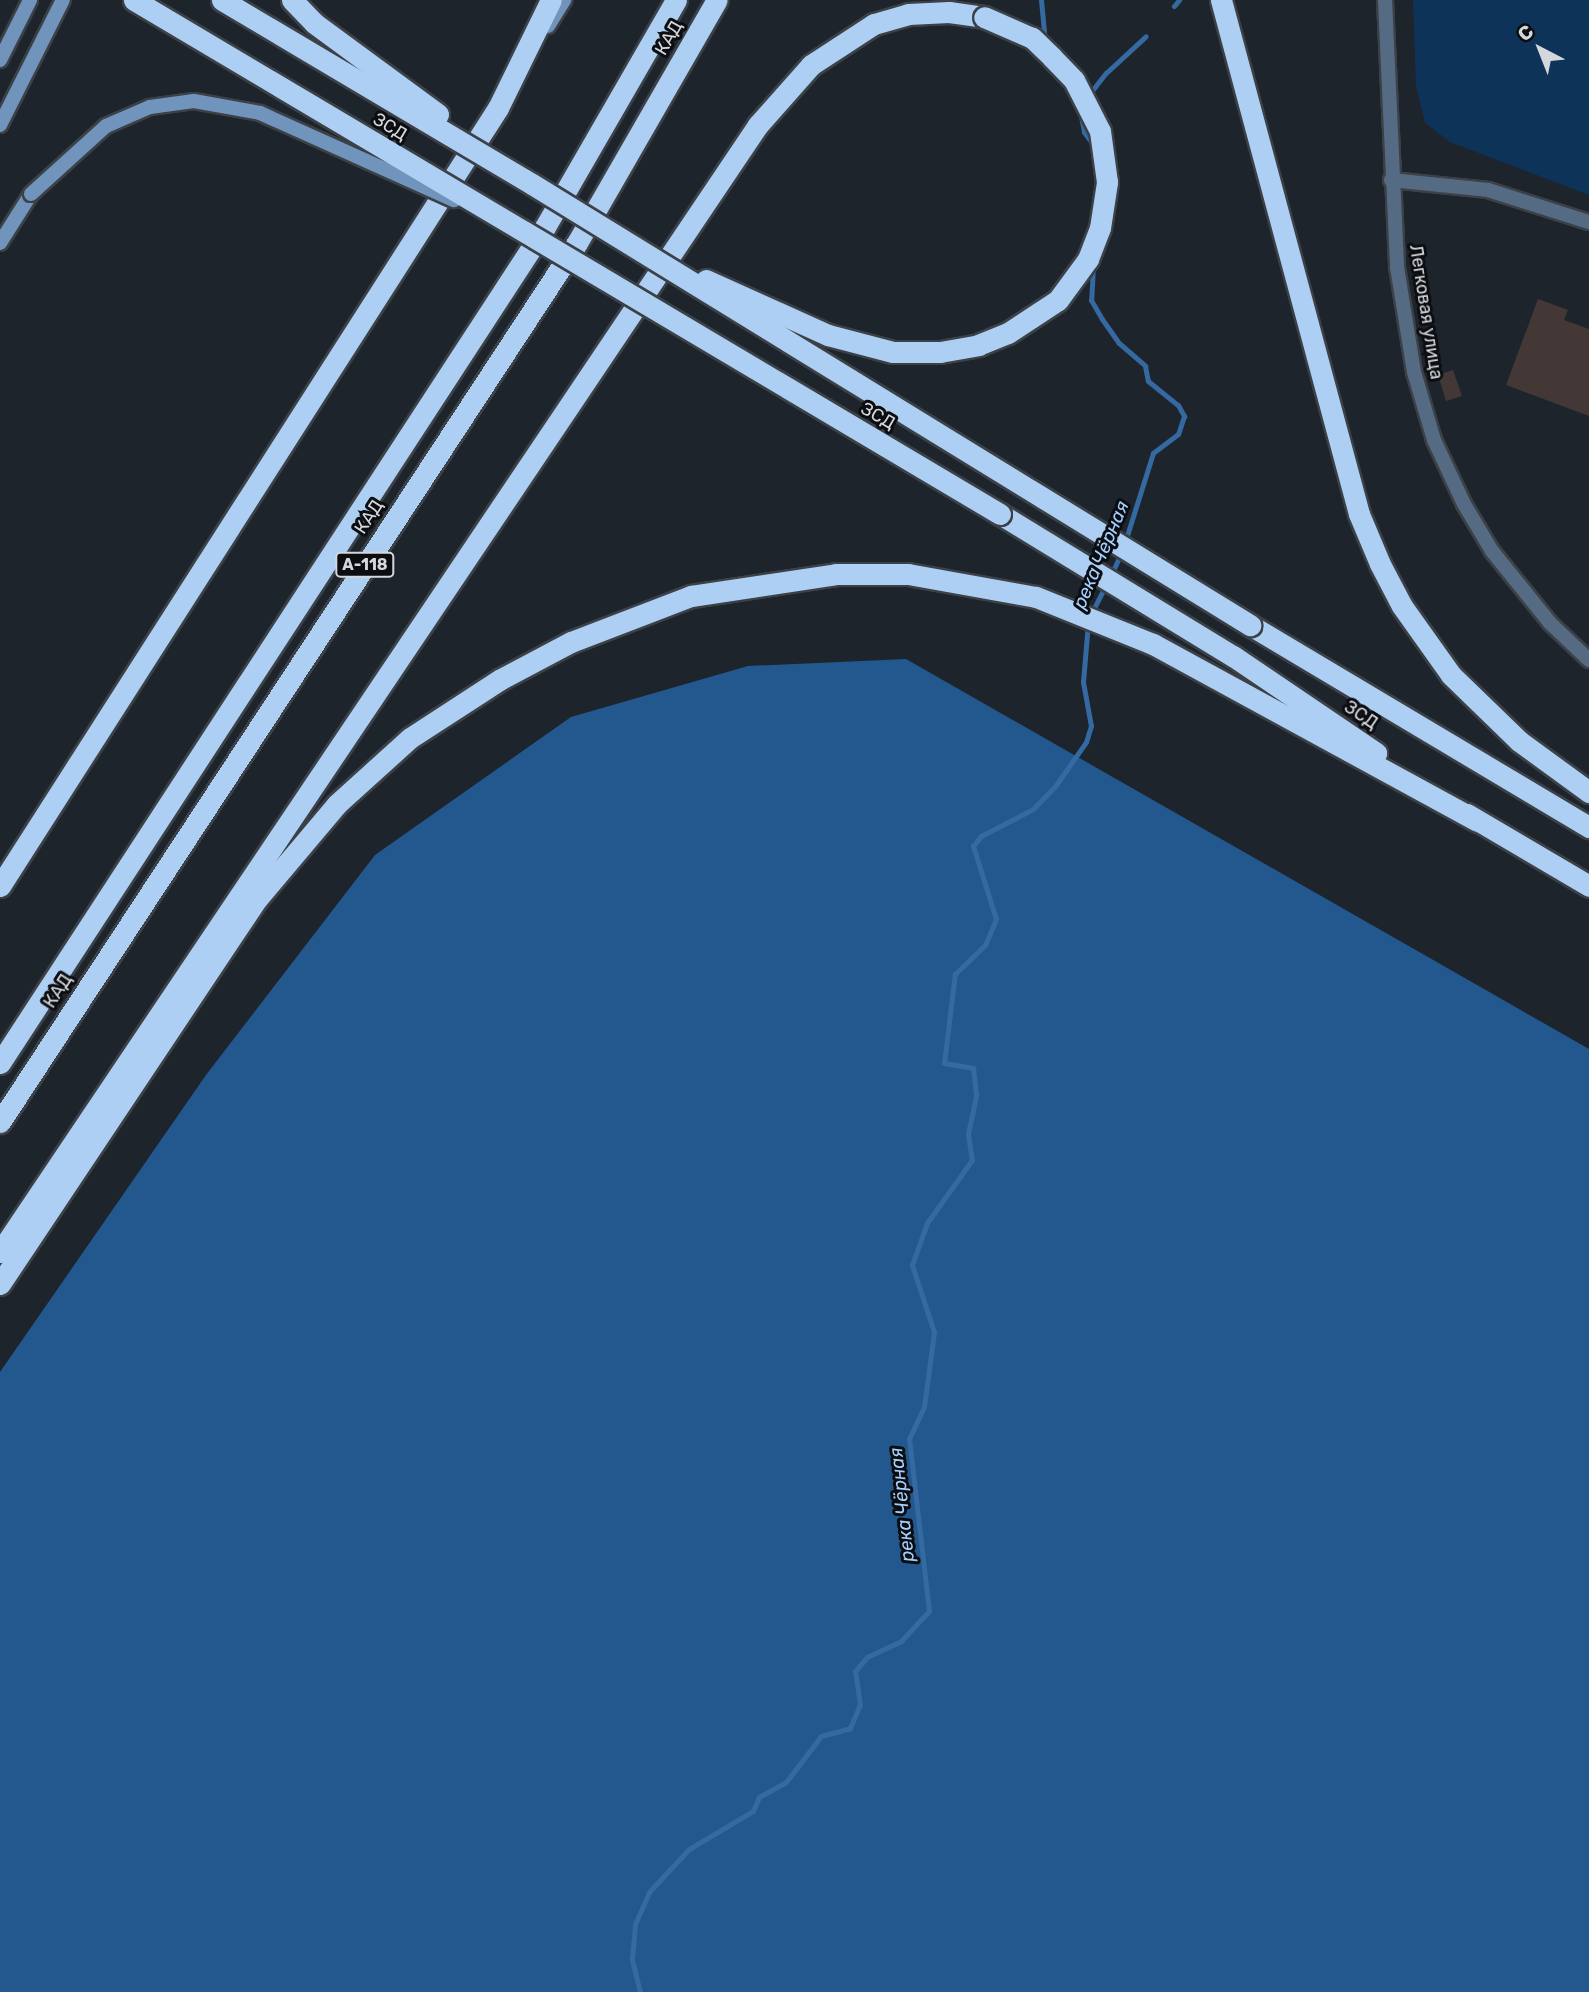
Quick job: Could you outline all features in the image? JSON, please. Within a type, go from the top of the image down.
[{"type":"highway","name":"ЗСД","points":[[134,0],[1233,656],[1477,821],[1589,886]]},
{"type":"highway","name":"ЗСД","points":[[222,0],[532,184],[627,245],[1250,625],[1589,827]]},
{"type":"highway","points":[[292,0],[314,23],[532,184]]},
{"type":"highway","points":[[0,886],[498,108],[551,0]]},
{"type":"highway","name":"КАД","points":[[0,1063],[545,227],[676,0]]},
{"type":"highway","name":"КАД","points":[[0,1122],[577,243],[717,0]]},
{"type":"highway","points":[[1223,8],[1359,514],[1380,564],[1402,606],[1451,675],[1519,741],[1589,792]]},
{"type":"highway","points":[[0,1252],[758,125],[811,65],[874,24],[922,13],[984,17],[1032,38],[1074,80],[1100,131],[1107,166],[1100,228],[1088,259],[1058,300],[1038,316],[978,345],[940,352],[893,352],[828,335],[627,245]]},
{"type":"highway","points":[[0,1284],[257,899],[337,804],[440,716],[535,659],[637,614],[750,584],[836,574],[908,574],[1036,597],[1153,644],[1477,821]]},
{"type":"main road","points":[[0,60],[30,0]]},
{"type":"main road","points":[[0,125],[63,0]]},
{"type":"main road","points":[[498,108],[564,0]]},
{"type":"main road","points":[[0,243],[31,194],[84,141],[125,115],[179,101],[217,102],[289,124],[507,224]]},
{"type":"street","name":"Легковая улица","points":[[1385,0],[1396,267],[1407,334],[1434,440],[1492,551],[1550,623],[1589,660]]},
{"type":"street","points":[[1391,180],[1488,190],[1589,222]]},
{"type":"shaded area","points":[[1413,0],[1589,0],[1589,195],[1450,142],[1425,123],[1416,86]]},
{"type":"shaded area","points":[[906,659],[1589,1049],[1589,1992],[0,1992],[0,1372],[206,1075],[375,855],[571,717],[748,666]]},
{"type":"building","points":[[1538,299],[1568,310],[1564,320],[1589,329],[1589,416],[1506,385]]},
{"type":"building","points":[[1453,370],[1462,396],[1446,401],[1438,375]]},
{"type":"waterway","points":[[1041,0],[1045,42]]},
{"type":"waterway","name":"река Чёрная","points":[[1174,6],[1179,0]]},
{"type":"waterway","name":"река Чёрная","points":[[1087,97],[1106,73],[1146,36]]},
{"type":"waterway","name":"река Чёрная","points":[[1081,116],[1084,132],[1095,147]]},
{"type":"waterway","name":"река Чёрная","points":[[1093,266],[1091,300],[1102,319],[1119,343],[1145,366],[1148,381],[1178,405],[1184,416],[1178,434],[1153,453],[1125,542]]},
{"type":"waterway","name":"река Чёрная","points":[[1110,577],[1122,551]]},
{"type":"waterway","name":"река Чёрная","points":[[1091,614],[1105,586]]},
{"type":"waterway","name":"река Чёрная","points":[[640,1992],[632,1959],[635,1924],[649,1892],[689,1849],[753,1811],[759,1797],[786,1782],[821,1736],[850,1728],[860,1705],[855,1671],[867,1657],[901,1641],[929,1611],[909,1439],[924,1407],[934,1332],[912,1265],[927,1223],[972,1160],[968,1134],[976,1095],[973,1068],[944,1063],[955,974],[985,945],[996,919],[973,846],[981,836],[1033,809],[1056,785],[1086,742],[1091,726],[1083,682],[1088,623]]}]
